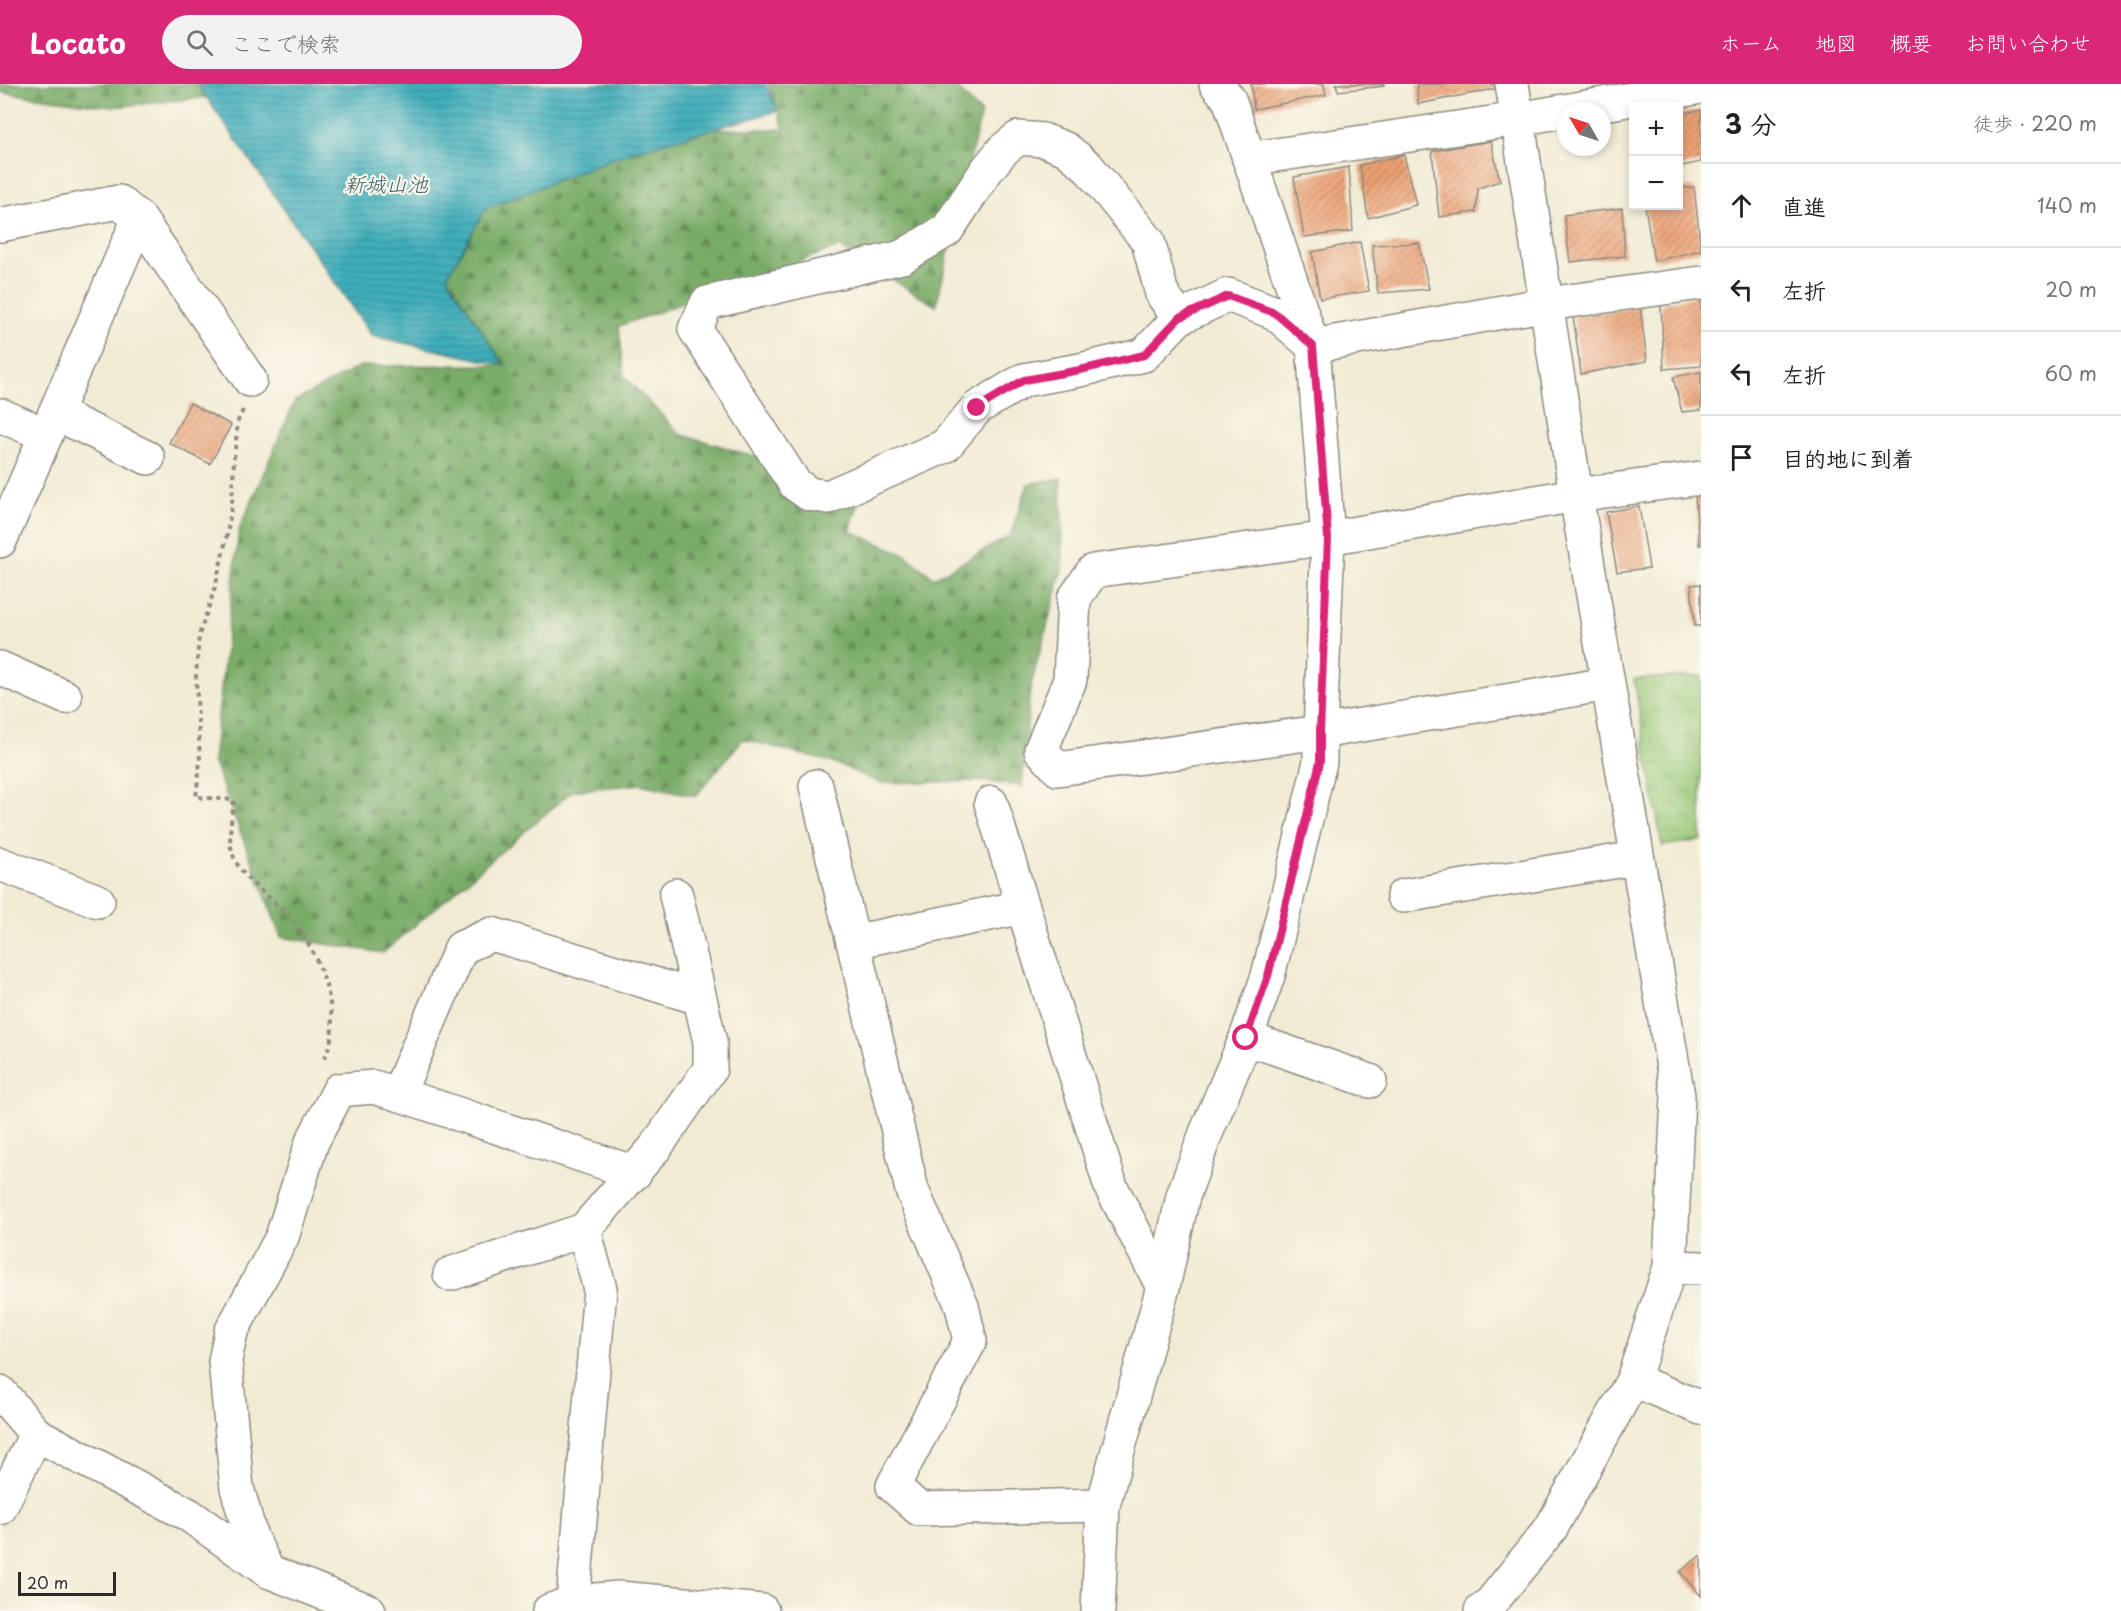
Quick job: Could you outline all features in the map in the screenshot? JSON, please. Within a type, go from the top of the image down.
[{"type":"street","points":[[1098,1611],[1103,1505],[1163,1287],[1183,1196],[1206,1133],[1246,1038],[1268,976],[1320,762],[1328,538],[1313,346],[1229,99],[1216,84]]},
{"type":"street","points":[[1481,1611],[1490,1604],[1551,1528],[1633,1380],[1686,1268],[1678,1096],[1576,495],[1512,84]]},
{"type":"street","points":[[1249,159],[1518,119],[1701,87]]},
{"type":"street","points":[[1179,318],[1162,294],[1148,241],[1087,166],[1066,149],[1043,140],[1017,138],[1003,150],[986,171],[947,230],[926,243],[902,257],[707,303],[695,329],[795,484],[809,494],[828,497],[945,446],[977,408],[1024,380],[1144,355],[1179,318],[1228,296],[1275,313],[1313,346]]},
{"type":"street","points":[[0,225],[119,202],[139,218],[250,380]]},
{"type":"street","points":[[0,542],[139,218]]},
{"type":"street","points":[[1313,346],[1547,304],[1701,284]]},
{"type":"street","points":[[0,415],[50,424],[148,458]]},
{"type":"street","points":[[1608,684],[1320,732],[1058,769],[1041,750],[1070,680],[1074,599],[1093,571],[1328,538],[1576,495],[1701,478]]},
{"type":"street","points":[[0,668],[65,697]]},
{"type":"street","points":[[816,786],[912,1190],[962,1306],[970,1341],[893,1486],[919,1509],[1103,1505]]},
{"type":"street","points":[[991,803],[1111,1187],[1163,1287]]},
{"type":"street","points":[[1403,896],[1637,858]]},
{"type":"street","points":[[0,864],[98,901]]},
{"type":"street","points":[[450,1274],[584,1230],[635,1173],[710,1069],[710,1042],[676,895]]},
{"type":"street","points":[[853,942],[1023,908]]},
{"type":"street","points":[[399,1094],[461,948],[492,934],[699,998]]},
{"type":"street","points":[[1246,1038],[1370,1081]]},
{"type":"street","points":[[268,1571],[251,1538],[237,1488],[225,1360],[231,1332],[282,1237],[312,1142],[339,1090],[373,1087],[399,1094],[635,1173]]},
{"type":"street","points":[[584,1230],[600,1289],[561,1606],[619,1598],[762,1611]]},
{"type":"street","points":[[1633,1380],[1701,1408]]},
{"type":"street","points":[[0,1392],[36,1434],[189,1515],[268,1571],[369,1611]]},
{"type":"street","points":[[0,1508],[36,1434]]},
{"type":"path","points":[[250,380],[259,394],[246,405],[238,421],[232,504],[227,535],[215,588],[199,635],[196,677],[200,760],[196,797],[234,800],[230,833],[233,856],[251,882],[299,927],[316,958],[327,992],[332,1018],[330,1041],[322,1067]]},
{"type":"green space","points":[[0,84],[225,84],[218,96],[112,107],[0,92]]},
{"type":"green space","points":[[769,84],[953,84],[981,113],[936,306],[839,247],[619,326],[624,376],[680,434],[767,460],[858,505],[850,531],[904,554],[934,578],[1010,536],[1028,484],[1061,478],[1063,567],[1030,689],[1022,786],[981,781],[880,783],[835,763],[743,739],[696,796],[640,784],[572,791],[383,953],[281,937],[213,761],[239,530],[295,401],[360,366],[504,365],[447,277],[486,208],[629,152],[712,129],[784,129]]},
{"type":"green space","points":[[1701,676],[1701,840],[1662,846],[1634,679]]},
{"type":"water","name":"新城山池","points":[[202,84],[766,84],[778,111],[630,152],[486,208],[447,277],[504,365],[372,336],[199,87]]},
{"type":"building","points":[[1251,84],[1324,84],[1326,95],[1254,109]]},
{"type":"building","points":[[1336,84],[1384,84],[1384,86],[1338,91]]},
{"type":"building","points":[[1417,84],[1494,84],[1495,89],[1418,104]]},
{"type":"building","points":[[1701,110],[1701,162],[1683,166],[1683,156],[1683,113]]},
{"type":"building","points":[[1491,141],[1500,181],[1478,188],[1476,212],[1439,217],[1432,151]]},
{"type":"building","points":[[1404,155],[1416,205],[1368,218],[1360,165]]},
{"type":"building","points":[[1349,167],[1353,231],[1304,237],[1294,177]]},
{"type":"building","points":[[1694,187],[1701,250],[1654,261],[1646,210],[1683,210],[1683,188]]},
{"type":"building","points":[[1622,208],[1625,256],[1570,262],[1564,215]]},
{"type":"building","points":[[1360,242],[1369,291],[1320,299],[1312,252]]},
{"type":"building","points":[[1419,243],[1429,289],[1378,293],[1372,245]]},
{"type":"building","points":[[1701,294],[1701,366],[1664,369],[1661,304]]},
{"type":"building","points":[[1640,307],[1647,361],[1581,374],[1573,316]]},
{"type":"building","points":[[1701,372],[1701,410],[1682,412],[1673,377]]},
{"type":"building","points":[[190,403],[231,425],[210,464],[169,443]]},
{"type":"building","points":[[1701,494],[1701,545],[1699,545],[1695,495]]},
{"type":"building","points":[[1639,506],[1649,568],[1617,572],[1606,512]]},
{"type":"building","points":[[1701,584],[1701,626],[1695,626],[1691,585]]},
{"type":"building","points":[[1701,1555],[1701,1596],[1680,1572]]},
{"type":"route","points":[[977,408],[1024,380],[1144,355],[1179,318],[1228,296],[1275,313],[1313,346],[1328,538],[1320,762],[1268,976],[1246,1038]]}]
